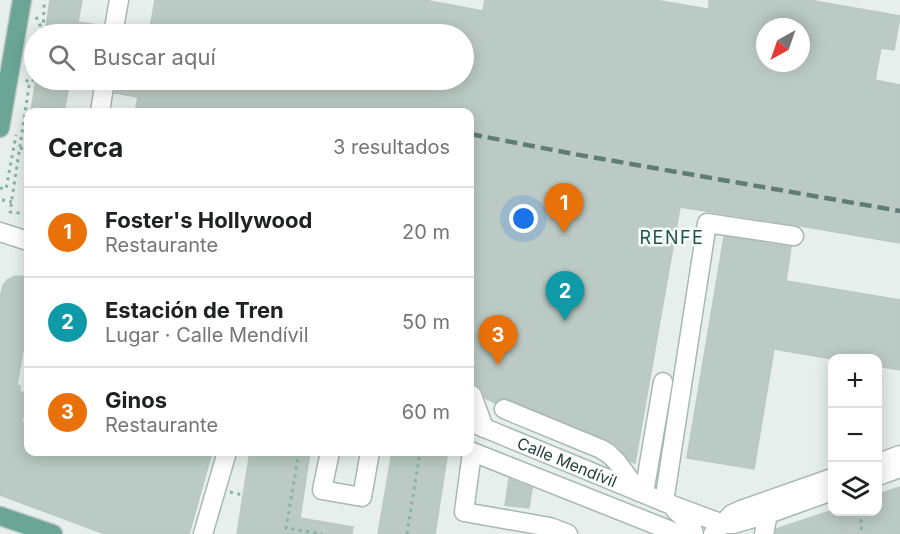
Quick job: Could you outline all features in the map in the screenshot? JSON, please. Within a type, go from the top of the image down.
[{"type":"main road","points":[[0,128],[22,0]]},
{"type":"main road","points":[[0,516],[53,534]]},
{"type":"street","points":[[115,24],[119,0]]},
{"type":"street","points":[[101,108],[103,90]]},
{"type":"street","points":[[664,502],[707,223],[794,236]]},
{"type":"street","points":[[0,232],[24,240]]},
{"type":"street","points":[[642,493],[663,382]]},
{"type":"street","points":[[474,407],[477,425]]},
{"type":"street","points":[[504,409],[601,449],[609,454],[642,493]]},
{"type":"street","name":"Calle Mendívil","points":[[477,425],[664,502],[718,529]]},
{"type":"street","points":[[474,452],[680,534]]},
{"type":"street","points":[[881,462],[900,455]]},
{"type":"street","points":[[203,534],[226,456]]},
{"type":"street","points":[[329,456],[322,490],[362,497],[369,456]]},
{"type":"street","points":[[470,456],[464,512],[550,527],[568,534]]},
{"type":"street","points":[[882,475],[900,468]]},
{"type":"street","points":[[718,529],[732,514],[828,479]]},
{"type":"street","points":[[718,529],[828,492]]},
{"type":"street","name":"Calle Mendívil","points":[[664,502],[691,524],[694,534]]},
{"type":"street","points":[[764,534],[768,514]]},
{"type":"path","points":[[43,24],[42,16],[45,0]]},
{"type":"path","points":[[36,16],[40,24]]},
{"type":"path","points":[[26,108],[28,90]]},
{"type":"path","points":[[24,120],[10,212],[24,214]]},
{"type":"path","points":[[20,148],[24,149]]},
{"type":"path","points":[[0,188],[6,189]]},
{"type":"path","points":[[2,200],[12,202]]},
{"type":"path","points":[[298,456],[286,528],[322,534]]},
{"type":"path","points":[[407,534],[419,456]]},
{"type":"path","points":[[860,516],[862,534]]},
{"type":"building","points":[[50,0],[82,0],[78,22],[90,24],[46,24]]},
{"type":"building","points":[[155,0],[424,0],[483,11],[485,0],[655,0],[707,9],[709,0],[809,0],[900,16],[894,50],[881,48],[875,80],[900,85],[900,243],[680,207],[635,463],[630,461],[617,446],[605,439],[508,399],[502,398],[495,403],[485,398],[483,391],[474,384],[474,108],[136,108],[138,97],[114,93],[114,90],[474,90],[474,24],[151,24]]},
{"type":"building","points":[[34,90],[68,90],[65,108],[32,108]]},
{"type":"building","points":[[724,237],[791,247],[786,281],[900,300],[900,370],[882,367],[882,354],[828,354],[828,358],[774,349],[754,469],[687,458]]},
{"type":"building","points":[[13,277],[24,277],[24,350],[17,385],[20,386],[20,392],[24,392],[22,422],[24,423],[24,456],[211,456],[189,534],[105,534],[0,495],[0,298],[3,285]]},
{"type":"building","points":[[249,456],[309,456],[300,518],[353,527],[352,534],[237,534]]},
{"type":"building","points":[[391,456],[447,457],[435,534],[378,534]]},
{"type":"building","points":[[509,479],[532,488],[529,508],[505,505]]},
{"type":"building","points":[[900,487],[900,534],[775,534],[776,529],[827,512],[828,516],[882,516],[882,493]]},
{"type":"railway","points":[[474,135],[900,211]]},
{"type":"place","name":"Foster's Hollywood","points":[[564,233]]},
{"type":"place","name":"Estación de Tren","points":[[565,321]]},
{"type":"place","name":"Ginos","points":[[498,365]]},
{"type":"district","name":"RENFE","points":[[672,238]]}]
